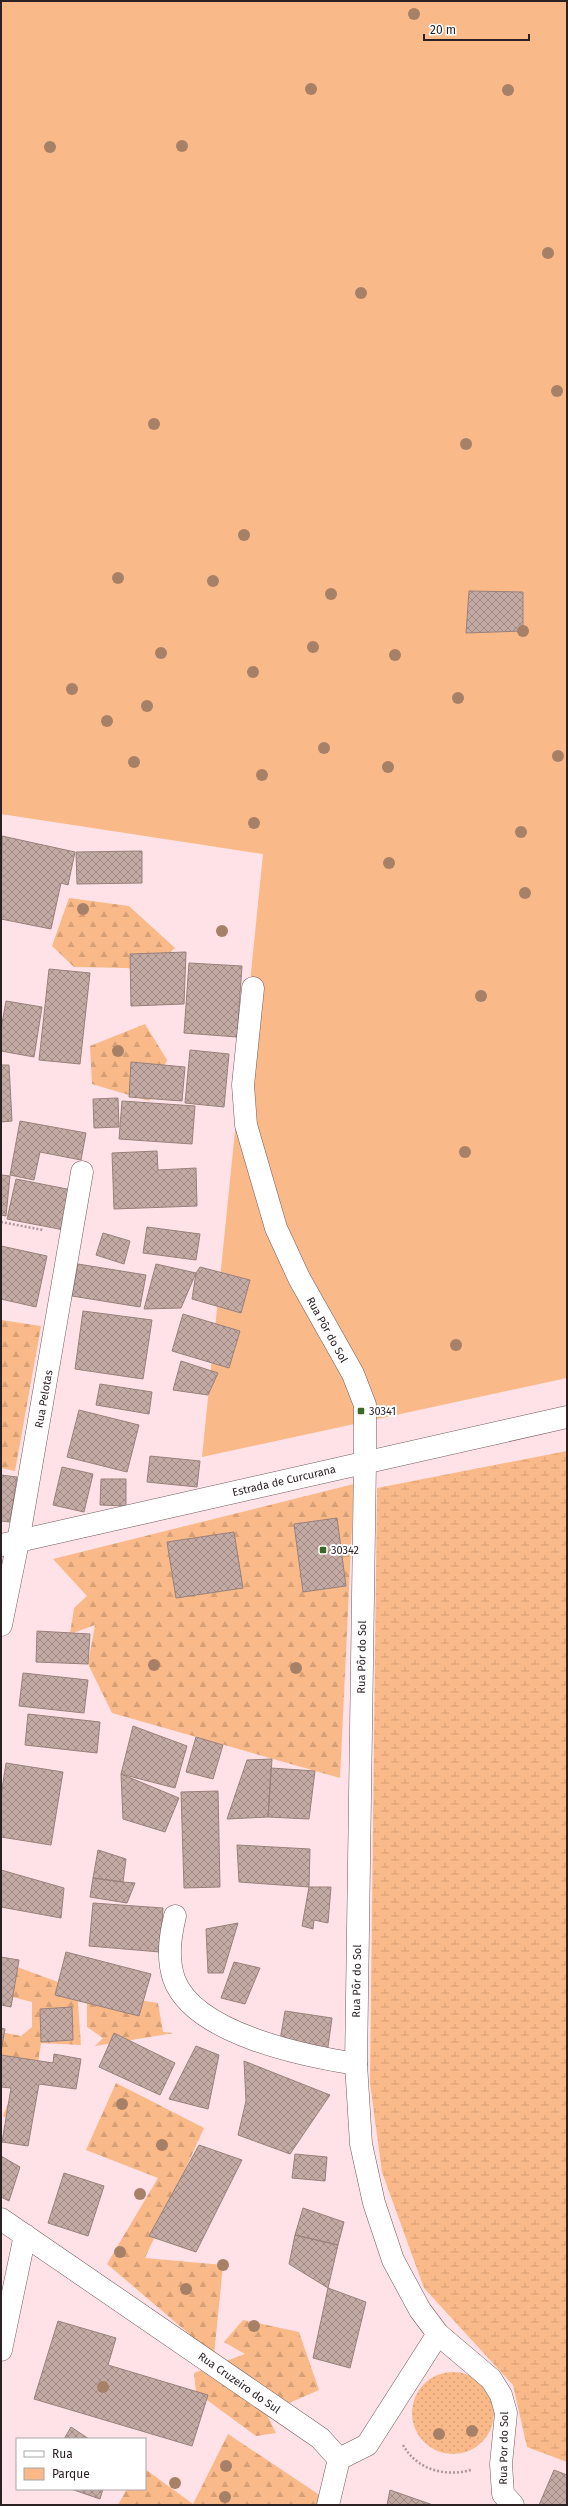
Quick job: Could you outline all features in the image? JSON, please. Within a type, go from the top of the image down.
[{"type":"street","name":"Rua Pôr do Sol","points":[[252,988],[243,1086],[246,1125],[276,1228],[302,1285],[353,1374],[364,1405],[365,1462],[356,2064],[361,2144],[374,2203],[393,2260],[420,2310],[438,2334]]},
{"type":"street","name":"Rua Pelotas","points":[[1,1625],[10,1543],[73,1235],[82,1172]]},
{"type":"street","name":"Estrada de Curcurana","points":[[10,1543],[567,1417]]},
{"type":"street","points":[[175,1916],[169,1940],[171,1962],[175,1979],[192,2006],[207,2017],[238,2032],[277,2047],[356,2064]]},
{"type":"street","name":"Rua Cruzeiro do Sul","points":[[1,2219],[320,2438],[339,2459]]},
{"type":"street","points":[[1,2350],[25,2235]]},
{"type":"street","points":[[328,2505],[339,2459],[367,2445],[438,2334]]},
{"type":"street","name":"Rua Por do Sol","points":[[438,2334],[491,2379],[501,2395],[506,2413],[501,2464],[505,2501]]},
{"type":"path","points":[[1,1222],[73,1235]]},
{"type":"path","points":[[402,2443],[417,2462],[433,2470],[451,2473],[501,2464]]},
{"type":"green space","points":[[1,1],[567,1],[567,1378],[202,1457],[263,854],[1,814]]},
{"type":"green space","points":[[69,898],[129,906],[175,948],[150,971],[126,968],[74,967],[52,946]]},
{"type":"green space","points":[[145,1024],[167,1060],[149,1101],[92,1084],[90,1046]]},
{"type":"green space","points":[[1,1320],[41,1326],[15,1471],[1,1468]]},
{"type":"green space","points":[[567,1451],[567,2462],[527,2447],[513,2385],[424,2288],[382,2172],[370,2083],[377,1488]]},
{"type":"green space","points":[[354,1484],[340,1778],[112,1713],[88,1664],[95,1625],[70,1634],[74,1608],[87,1596],[53,1559]]},
{"type":"green space","points":[[1,1961],[77,1989],[81,2045],[41,2043],[28,2129],[3,2116],[21,2070],[1,2064],[1,2032],[21,2036],[32,2027],[32,2002],[1,1994]]},
{"type":"green space","points":[[87,1992],[158,2003],[163,2032],[174,2033],[95,2046],[103,2038],[87,2027]]},
{"type":"green space","points":[[116,2083],[204,2128],[145,2258],[223,2265],[214,2355],[107,2264],[158,2178],[86,2150]]},
{"type":"green space","points":[[243,2320],[299,2332],[319,2390],[266,2413],[276,2433],[256,2436],[196,2392],[194,2373],[245,2354],[224,2342]]},
{"type":"green space","points":[[445,2372],[461,2372],[476,2379],[487,2390],[494,2405],[494,2421],[491,2429],[482,2442],[469,2451],[461,2454],[445,2454],[430,2447],[419,2436],[412,2421],[412,2405],[419,2390],[430,2379]]},
{"type":"green space","points":[[228,2434],[321,2496],[318,2505],[118,2505],[126,2490],[146,2490],[146,2470],[193,2504]]},
{"type":"building","points":[[469,591],[523,592],[523,631],[466,633]]},
{"type":"building","points":[[2,836],[75,852],[68,885],[61,883],[51,929],[1,919]]},
{"type":"building","points":[[142,851],[142,883],[77,884],[76,852]]},
{"type":"building","points":[[186,952],[184,1004],[131,1006],[130,954]]},
{"type":"building","points":[[189,963],[242,966],[237,1037],[184,1033]]},
{"type":"building","points":[[49,969],[90,973],[80,1064],[39,1060]]},
{"type":"building","points":[[6,1001],[42,1007],[34,1057],[1,1051],[1,1029]]},
{"type":"building","points":[[190,1050],[229,1054],[224,1107],[185,1103]]},
{"type":"building","points":[[131,1062],[185,1067],[182,1101],[129,1097]]},
{"type":"building","points":[[1,1065],[9,1065],[12,1121],[1,1122]]},
{"type":"building","points":[[118,1098],[119,1127],[94,1128],[93,1099]]},
{"type":"building","points":[[122,1101],[195,1106],[192,1144],[119,1139]]},
{"type":"building","points":[[20,1121],[86,1133],[81,1160],[40,1152],[34,1180],[10,1175]]},
{"type":"building","points":[[157,1151],[158,1170],[196,1168],[197,1206],[114,1209],[112,1153]]},
{"type":"building","points":[[1,1175],[10,1176],[6,1216],[1,1215]]},
{"type":"building","points":[[16,1179],[72,1190],[64,1230],[7,1219]]},
{"type":"building","points":[[147,1227],[200,1234],[196,1260],[143,1253]]},
{"type":"building","points":[[103,1233],[130,1241],[124,1264],[96,1255]]},
{"type":"building","points":[[1,1246],[47,1256],[36,1307],[1,1299]]},
{"type":"building","points":[[78,1264],[146,1275],[140,1307],[72,1296]]},
{"type":"building","points":[[156,1264],[196,1273],[181,1308],[144,1309]]},
{"type":"building","points":[[200,1267],[250,1280],[241,1313],[192,1299],[196,1273]]},
{"type":"building","points":[[83,1311],[152,1320],[143,1379],[75,1369]]},
{"type":"building","points":[[183,1314],[240,1331],[229,1368],[172,1351]]},
{"type":"building","points":[[181,1361],[218,1373],[208,1395],[173,1390]]},
{"type":"building","points":[[100,1384],[152,1392],[149,1414],[96,1405]]},
{"type":"building","points":[[79,1410],[139,1425],[127,1472],[67,1457]]},
{"type":"building","points":[[150,1456],[200,1461],[197,1487],[147,1482]]},
{"type":"building","points":[[62,1467],[93,1474],[84,1512],[53,1505]]},
{"type":"building","points":[[1,1475],[17,1477],[10,1522],[1,1521]]},
{"type":"building","points":[[101,1479],[126,1479],[126,1506],[100,1505]]},
{"type":"building","points":[[337,1518],[346,1586],[303,1592],[294,1524]]},
{"type":"building","points":[[234,1532],[243,1588],[176,1598],[167,1542]]},
{"type":"building","points":[[37,1631],[90,1634],[88,1664],[36,1662]]},
{"type":"building","points":[[23,1673],[88,1680],[84,1713],[19,1706]]},
{"type":"building","points":[[28,1714],[100,1722],[97,1753],[25,1745]]},
{"type":"building","points":[[133,1726],[187,1746],[175,1788],[121,1774]]},
{"type":"building","points":[[196,1737],[223,1745],[213,1779],[186,1772]]},
{"type":"building","points":[[272,1759],[268,1817],[227,1819],[247,1760]]},
{"type":"building","points":[[6,1763],[63,1772],[51,1845],[1,1837],[1,1796]]},
{"type":"building","points":[[271,1768],[315,1771],[309,1819],[268,1817]]},
{"type":"building","points":[[121,1774],[179,1798],[165,1832],[123,1819]]},
{"type":"building","points":[[218,1791],[220,1887],[184,1888],[181,1792]]},
{"type":"building","points":[[237,1845],[310,1849],[309,1887],[239,1882]]},
{"type":"building","points":[[98,1850],[126,1859],[123,1882],[93,1878]]},
{"type":"building","points":[[1,1870],[64,1888],[61,1918],[1,1907]]},
{"type":"building","points":[[93,1878],[135,1883],[127,1903],[90,1897]]},
{"type":"building","points":[[309,1887],[331,1887],[328,1923],[314,1920],[313,1929],[302,1926]]},
{"type":"building","points":[[93,1903],[163,1908],[160,1952],[89,1946]]},
{"type":"building","points":[[238,1923],[223,1973],[208,1973],[206,1929]]},
{"type":"building","points":[[66,1952],[151,1974],[139,2016],[55,1995]]},
{"type":"building","points":[[1,1957],[19,1960],[11,2007],[1,2005]]},
{"type":"building","points":[[234,1962],[260,1968],[245,2004],[221,1998]]},
{"type":"building","points":[[72,2007],[73,2040],[41,2042],[40,2009]]},
{"type":"building","points":[[285,2011],[332,2018],[327,2054],[279,2046]]},
{"type":"building","points":[[1,2028],[5,2029],[1,2052]]},
{"type":"building","points":[[114,2033],[175,2063],[160,2095],[99,2067]]},
{"type":"building","points":[[196,2046],[219,2055],[208,2109],[169,2099]]},
{"type":"building","points":[[54,2054],[81,2059],[76,2089],[39,2084],[28,2146],[2,2142],[11,2088],[1,2087],[1,2055],[53,2063]]},
{"type":"building","points":[[244,2061],[330,2095],[290,2154],[238,2135],[246,2101]]},
{"type":"building","points":[[199,2145],[242,2160],[196,2252],[149,2236]]},
{"type":"building","points":[[295,2154],[327,2157],[325,2181],[292,2178]]},
{"type":"building","points":[[1,2156],[20,2167],[9,2201],[1,2197]]},
{"type":"building","points":[[64,2173],[104,2186],[88,2236],[48,2223]]},
{"type":"building","points":[[303,2208],[344,2222],[338,2245],[295,2235]]},
{"type":"building","points":[[295,2235],[338,2245],[328,2288],[289,2264]]},
{"type":"building","points":[[328,2288],[366,2302],[350,2368],[313,2358]]},
{"type":"building","points":[[58,2321],[116,2338],[108,2365],[208,2395],[192,2446],[34,2399]]},
{"type":"building","points":[[71,2427],[88,2438],[65,2438]]},
{"type":"building","points":[[554,2470],[567,2475],[567,2505],[539,2505]]},
{"type":"building","points":[[74,2490],[103,2490],[100,2499]]},
{"type":"building","points":[[390,2490],[433,2505],[387,2505]]},
{"type":"place","name":"30341","points":[[361,1411]]},
{"type":"place","name":"30342","points":[[323,1550]]}]
